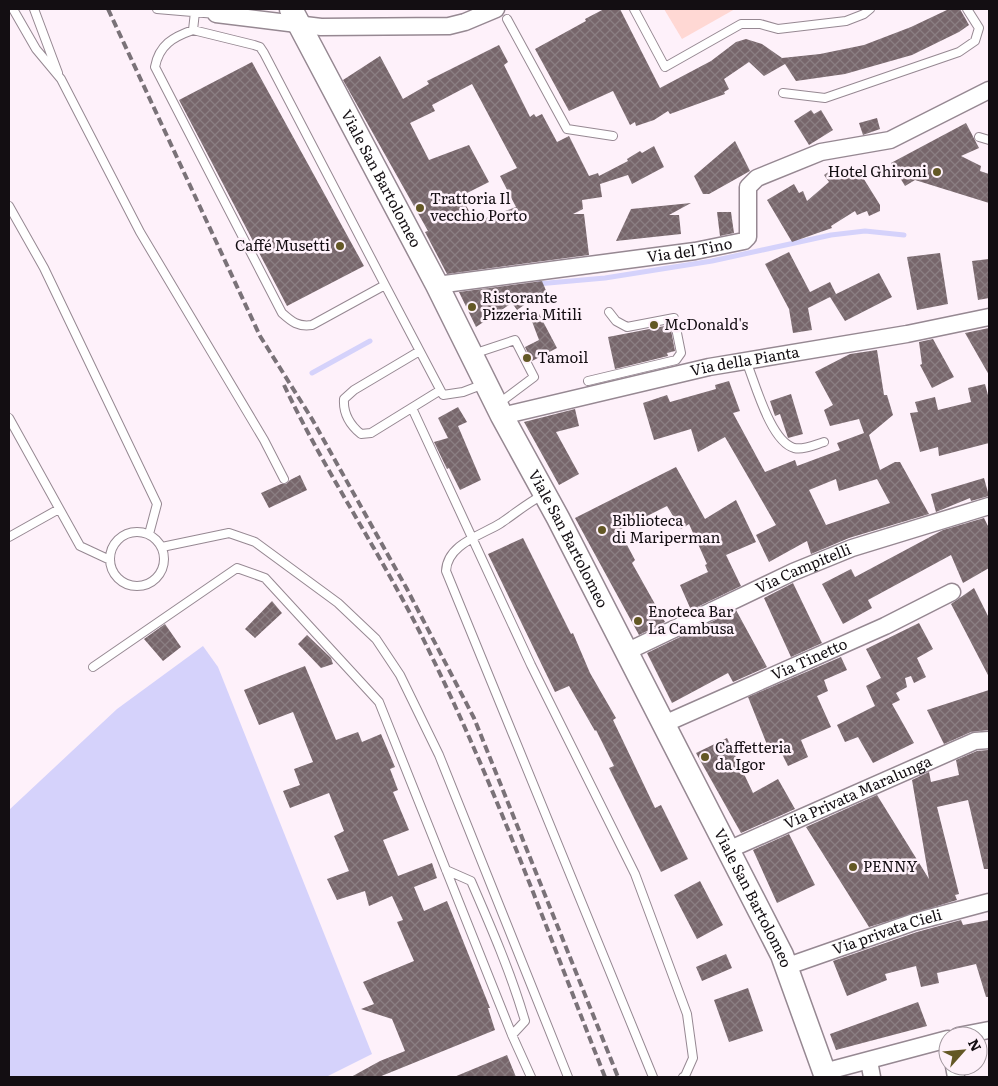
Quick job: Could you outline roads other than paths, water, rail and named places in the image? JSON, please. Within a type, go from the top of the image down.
[{"type":"main road","name":"Viale San Bartolomeo","points":[[295,16],[437,285],[499,411],[545,494],[788,966],[825,1075]]},
{"type":"street","points":[[216,14],[295,16],[321,27],[449,26],[501,14]]},
{"type":"street","name":"Via del Tino","points":[[437,285],[695,251],[744,241],[748,237],[748,187],[757,178],[821,152],[890,140],[989,90]]},
{"type":"street","name":"Via della Pianta","points":[[499,411],[746,361],[907,334],[989,317]]},
{"type":"street","name":"Via Campitelli","points":[[626,652],[793,572],[852,548],[989,506]]},
{"type":"street","name":"Via Tinetto","points":[[664,724],[885,626],[952,592]]},
{"type":"street","name":"Via Privata Maralunga","points":[[728,850],[975,741],[989,740]]},
{"type":"street","name":"Via privata Cieli","points":[[788,966],[914,922],[989,902]]},
{"type":"street","points":[[825,1075],[938,1042]]},
{"type":"street","points":[[869,1061],[872,1077]]},
{"type":"lane","points":[[13,9],[36,49],[60,80]]},
{"type":"lane","points":[[34,9],[60,80],[140,232],[264,440],[284,479]]},
{"type":"lane","points":[[157,9],[216,14]]},
{"type":"lane","points":[[634,9],[665,67],[742,24],[760,24],[778,29],[846,21],[864,14],[870,9]]},
{"type":"lane","points":[[784,93],[825,98],[959,52],[975,41],[979,28],[967,9]]},
{"type":"lane","points":[[193,30],[195,12]]},
{"type":"lane","points":[[501,14],[567,129],[613,136]]},
{"type":"lane","points":[[385,285],[312,325],[294,324],[282,313],[155,67],[157,57],[164,45],[177,36],[193,30],[260,47],[385,285],[439,391],[448,396],[486,383]]},
{"type":"lane","points":[[979,137],[989,140]]},
{"type":"lane","points":[[9,206],[44,268],[157,504],[149,534]]},
{"type":"lane","points":[[588,381],[676,360],[682,353],[674,318],[627,327],[616,321],[609,312]]},
{"type":"lane","points":[[472,354],[515,340],[534,377],[499,411]]},
{"type":"lane","points":[[418,352],[354,390],[344,399],[343,409],[352,427],[361,434],[371,433],[439,391]]},
{"type":"lane","points":[[746,361],[772,427],[780,440],[786,445],[802,448],[824,442]]},
{"type":"lane","points":[[412,408],[539,682],[635,874],[687,1014],[693,1058],[683,1077]]},
{"type":"lane","points":[[9,418],[80,546],[110,560]]},
{"type":"lane","points":[[545,494],[523,505],[502,522],[462,544],[446,563],[446,571],[653,1077]]},
{"type":"lane","points":[[9,537],[59,509]]},
{"type":"lane","points":[[131,532],[149,534],[162,547],[164,565],[154,580],[147,584],[130,585],[116,576],[110,560],[115,542],[122,536],[131,532]]},
{"type":"lane","points":[[162,547],[229,534],[255,542],[338,603],[376,639],[400,675],[439,755],[568,1077]]},
{"type":"lane","points":[[93,667],[237,568],[265,578],[379,702],[512,1035],[531,1077]]},
{"type":"lane","points":[[446,870],[472,881],[495,937],[516,990],[524,1021],[512,1035]]},
{"type":"water","points":[[203,646],[218,667],[372,1054],[326,1077],[9,1077],[9,810],[117,709]]},
{"type":"waterway","points":[[537,284],[605,278],[712,261],[831,235],[865,231],[904,235]]},
{"type":"waterway","points":[[312,373],[370,341]]},
{"type":"railway","points":[[108,9],[260,336],[312,419],[407,589],[474,718],[618,1077]]},
{"type":"railway","points":[[284,385],[319,453],[396,587],[431,655],[501,812],[605,1077]]},
{"type":"place","name":"Hotel Ghironi","points":[[937,172]]},
{"type":"place","name":"Trattoria Il vecchio Porto","points":[[420,208]]},
{"type":"place","name":"Caffé Musetti","points":[[340,246]]},
{"type":"place","name":"Ristorante Pizzeria Mitili","points":[[472,307]]},
{"type":"place","name":"McDonald's","points":[[654,325]]},
{"type":"place","name":"Tamoil","points":[[527,358]]},
{"type":"place","name":"Biblioteca di Mariperman","points":[[602,530]]},
{"type":"place","name":"Enoteca Bar La Cambusa","points":[[638,621]]},
{"type":"place","name":"Caffetteria da Igor","points":[[705,757]]},
{"type":"place","name":"PENNY","points":[[853,867]]}]
